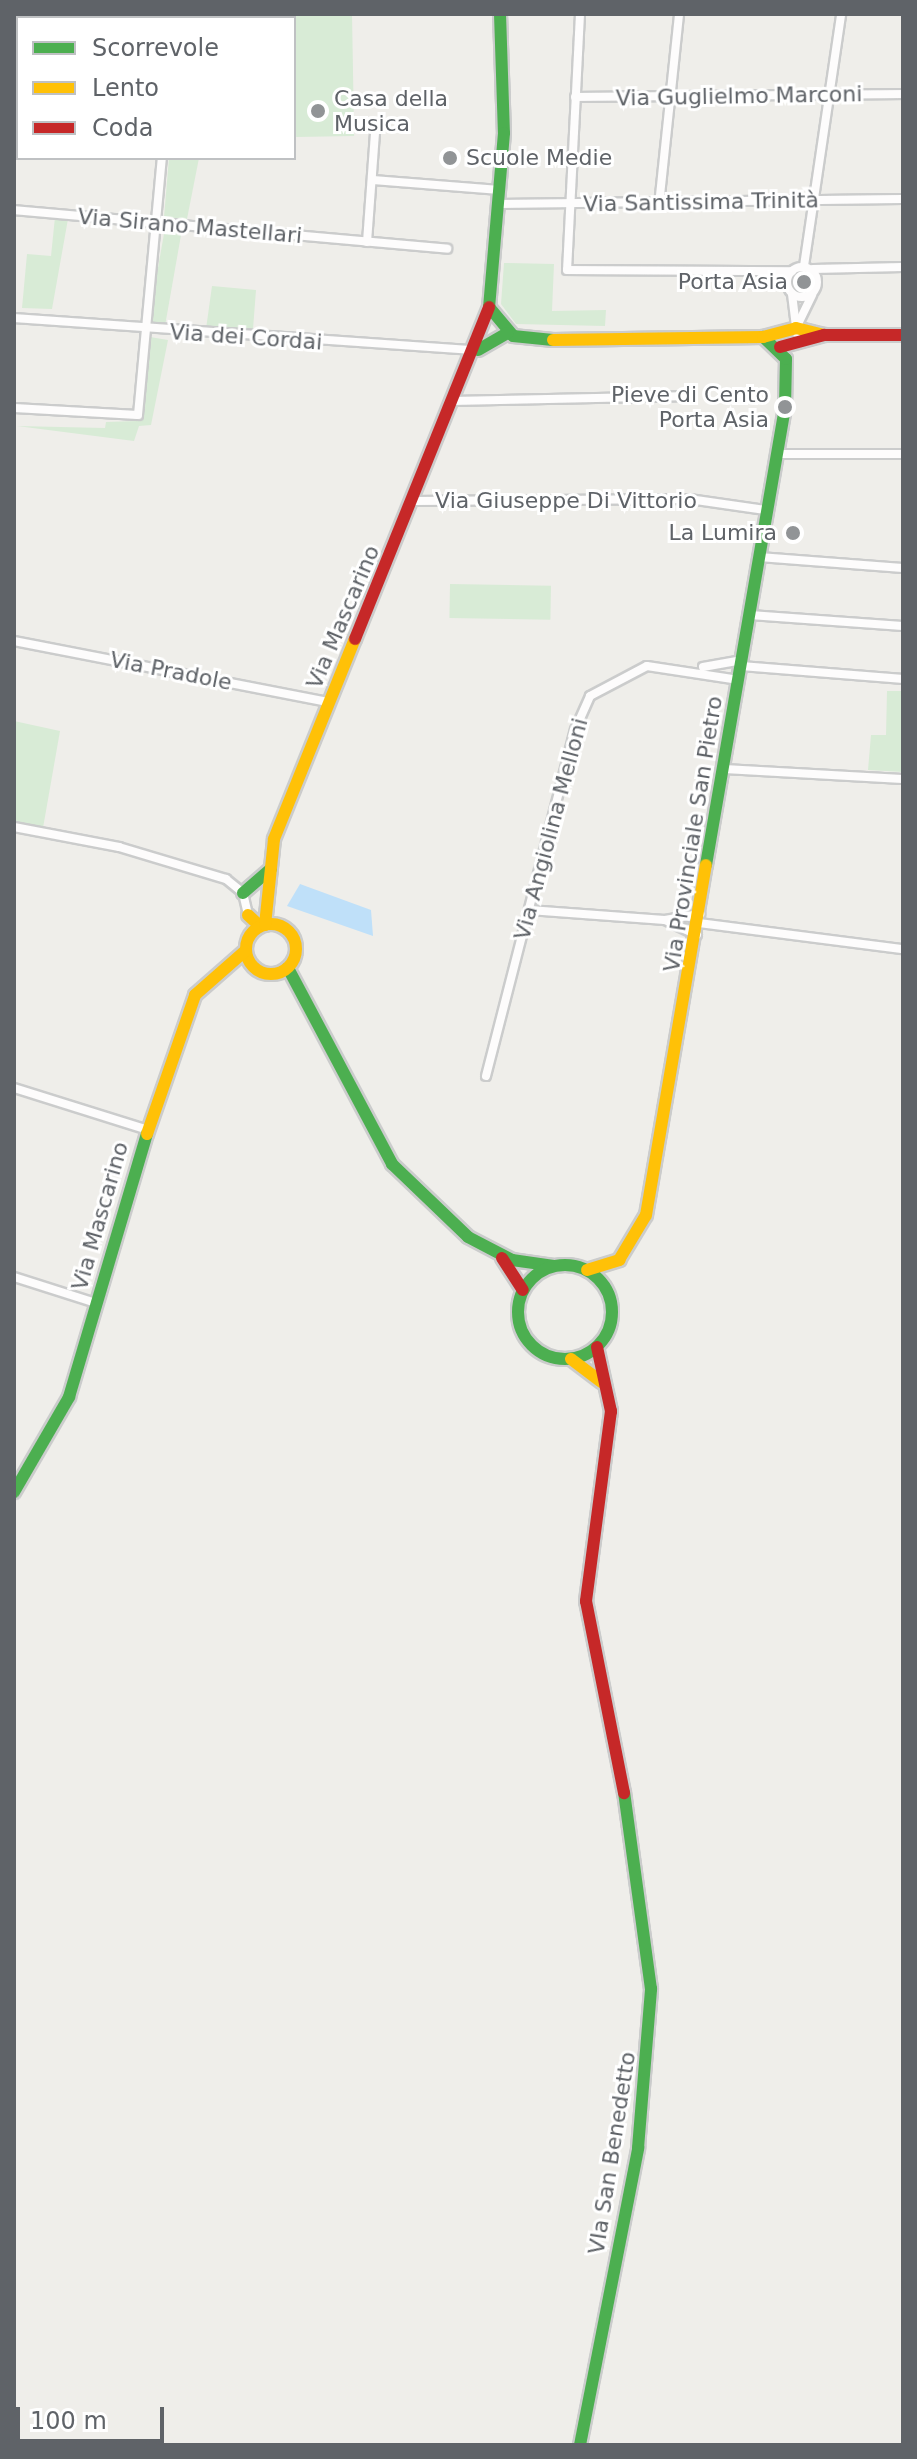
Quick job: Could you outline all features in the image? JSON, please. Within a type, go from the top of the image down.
[{"type":"main road","name":"Via Mascarino","points":[[263,927],[270,907],[274,839],[478,350],[489,307],[500,190],[506,74],[500,14]]},
{"type":"main road","points":[[489,307],[507,333]]},
{"type":"main road","points":[[478,350],[507,333],[546,340],[763,337],[793,333],[903,335]]},
{"type":"main road","points":[[780,347],[793,333]]},
{"type":"main road","name":"Via Provinciale San Pietro","points":[[609,1296],[619,1260],[646,1215],[699,924],[765,510],[785,407],[793,333]]},
{"type":"main road","points":[[763,337],[780,347],[789,373]]},
{"type":"main road","points":[[243,893],[271,869]]},
{"type":"main road","points":[[248,915],[263,927],[294,939],[283,971]]},
{"type":"main road","points":[[263,927],[247,957],[283,971],[392,1164],[435,1211],[500,1255],[587,1270],[619,1260]]},
{"type":"main road","name":"Via Mascarino","points":[[14,1492],[69,1397],[145,1129],[180,1024],[195,995],[223,968],[247,957]]},
{"type":"main road","points":[[500,1255],[523,1290]]},
{"type":"main road","points":[[554,1266],[523,1290],[518,1318],[525,1337],[545,1355],[571,1359],[601,1382]]},
{"type":"main road","points":[[587,1270],[609,1296],[611,1319],[597,1347],[601,1382]]},
{"type":"main road","points":[[571,1359],[597,1347]]},
{"type":"main road","name":"VIa San Benedetto","points":[[580,2445],[638,2148],[651,1989],[641,1876],[599,1677],[586,1573],[611,1411],[601,1382]]},
{"type":"street","points":[[580,14],[567,270],[792,271],[808,268],[903,267]]},
{"type":"street","points":[[659,205],[679,14]]},
{"type":"street","points":[[793,333],[809,307],[812,295],[808,268],[814,200],[841,14]]},
{"type":"street","name":"Via Guglielmo Marconi","points":[[575,97],[903,94]]},
{"type":"street","points":[[367,242],[375,133]]},
{"type":"street","points":[[14,408],[136,418],[162,160]]},
{"type":"street","points":[[373,180],[500,190]]},
{"type":"street","name":"Via Santissima Trinità","points":[[498,204],[659,205],[903,199]]},
{"type":"street","name":"Via Sirano Mastellari","points":[[14,210],[447,249]]},
{"type":"street","points":[[792,271],[793,333]]},
{"type":"street","points":[[792,294],[812,295]]},
{"type":"street","points":[[809,307],[819,333]]},
{"type":"street","name":"Via dei Cordai","points":[[14,318],[147,330],[478,350]]},
{"type":"street","points":[[456,401],[688,396]]},
{"type":"street","points":[[777,454],[903,454]]},
{"type":"street","name":"Via Giuseppe Di Vittorio","points":[[414,501],[689,499],[765,510]]},
{"type":"street","points":[[759,557],[903,568]]},
{"type":"street","points":[[750,615],[903,626]]},
{"type":"street","name":"Via Pradole","points":[[14,641],[329,702]]},
{"type":"street","name":"Via Angiolina Melloni","points":[[486,1076],[575,730],[590,696],[633,669],[698,668],[742,663],[903,679]]},
{"type":"street","name":"Via Angiolina Melloni","points":[[698,668],[739,680]]},
{"type":"street","points":[[724,769],[903,779]]},
{"type":"street","points":[[14,827],[147,854],[226,879],[243,893],[248,915]]},
{"type":"street","points":[[529,910],[665,920],[903,949]]},
{"type":"street","points":[[665,920],[699,924]]},
{"type":"street","points":[[14,1088],[145,1129]]},
{"type":"street","points":[[14,1277],[96,1303]]},
{"type":"green space","points":[[352,14],[354,136],[296,137],[294,16]]},
{"type":"green space","points":[[169,160],[199,160],[187,219],[164,217]]},
{"type":"green space","points":[[55,217],[68,219],[52,309],[22,308],[27,254],[51,256]]},
{"type":"green space","points":[[165,228],[182,231],[165,325],[148,323]]},
{"type":"green space","points":[[504,263],[554,264],[552,311],[606,310],[605,326],[516,324],[501,304]]},
{"type":"green space","points":[[212,286],[256,290],[253,329],[206,329]]},
{"type":"green space","points":[[150,337],[168,340],[151,425],[139,426],[134,441],[17,426],[105,428],[106,422],[136,421],[144,410]]},
{"type":"green space","points":[[450,584],[551,586],[550,620],[449,618]]},
{"type":"green space","points":[[887,691],[903,691],[903,772],[868,770],[871,735],[886,735]]},
{"type":"green space","points":[[14,721],[60,731],[43,828],[14,823]]},
{"type":"water","points":[[300,884],[371,910],[373,936],[287,906]]},
{"type":"traffic: fast","points":[[500,14],[504,133],[489,307],[513,336],[553,340]]},
{"type":"traffic: fast","points":[[478,350],[507,333]]},
{"type":"traffic: fast","points":[[706,865],[785,407],[786,359],[763,337]]},
{"type":"traffic: fast","points":[[243,893],[271,869]]},
{"type":"traffic: fast","points":[[288,968],[392,1164],[468,1237],[512,1260],[554,1266]]},
{"type":"traffic: fast","points":[[14,1492],[69,1397],[147,1134]]},
{"type":"traffic: fast","points":[[565,1265],[583,1269],[598,1279],[608,1294],[612,1312],[608,1330],[598,1345],[583,1355],[565,1359],[547,1355],[532,1345],[522,1330],[518,1312],[522,1294],[532,1279],[547,1269],[565,1265]]},
{"type":"traffic: fast","points":[[580,2445],[638,2148],[651,1989],[624,1793]]},
{"type":"traffic: slow","points":[[553,340],[763,337],[796,328],[824,335]]},
{"type":"traffic: slow","points":[[265,925],[274,839],[355,639]]},
{"type":"traffic: slow","points":[[587,1270],[619,1260],[646,1215],[706,865]]},
{"type":"traffic: slow","points":[[248,915],[260,926]]},
{"type":"traffic: slow","points":[[271,924],[289,931],[296,949],[289,967],[271,974],[253,967],[246,949],[253,931],[271,924]]},
{"type":"traffic: slow","points":[[147,1134],[195,995],[245,951]]},
{"type":"traffic: slow","points":[[571,1359],[601,1382]]},
{"type":"traffic: jam","points":[[355,639],[489,307]]},
{"type":"traffic: jam","points":[[780,347],[824,335],[903,335]]},
{"type":"traffic: jam","points":[[502,1258],[523,1290]]},
{"type":"traffic: jam","points":[[597,1347],[611,1411],[586,1601],[624,1793]]},
{"type":"place","name":"Casa della Musica","points":[[318,111]]},
{"type":"place","name":"Scuole Medie","points":[[450,158]]},
{"type":"place","name":"Porta Asia","points":[[804,282]]},
{"type":"place","name":"Pieve di Cento Porta Asia","points":[[785,407]]},
{"type":"place","name":"La Lumira","points":[[793,533]]}]
